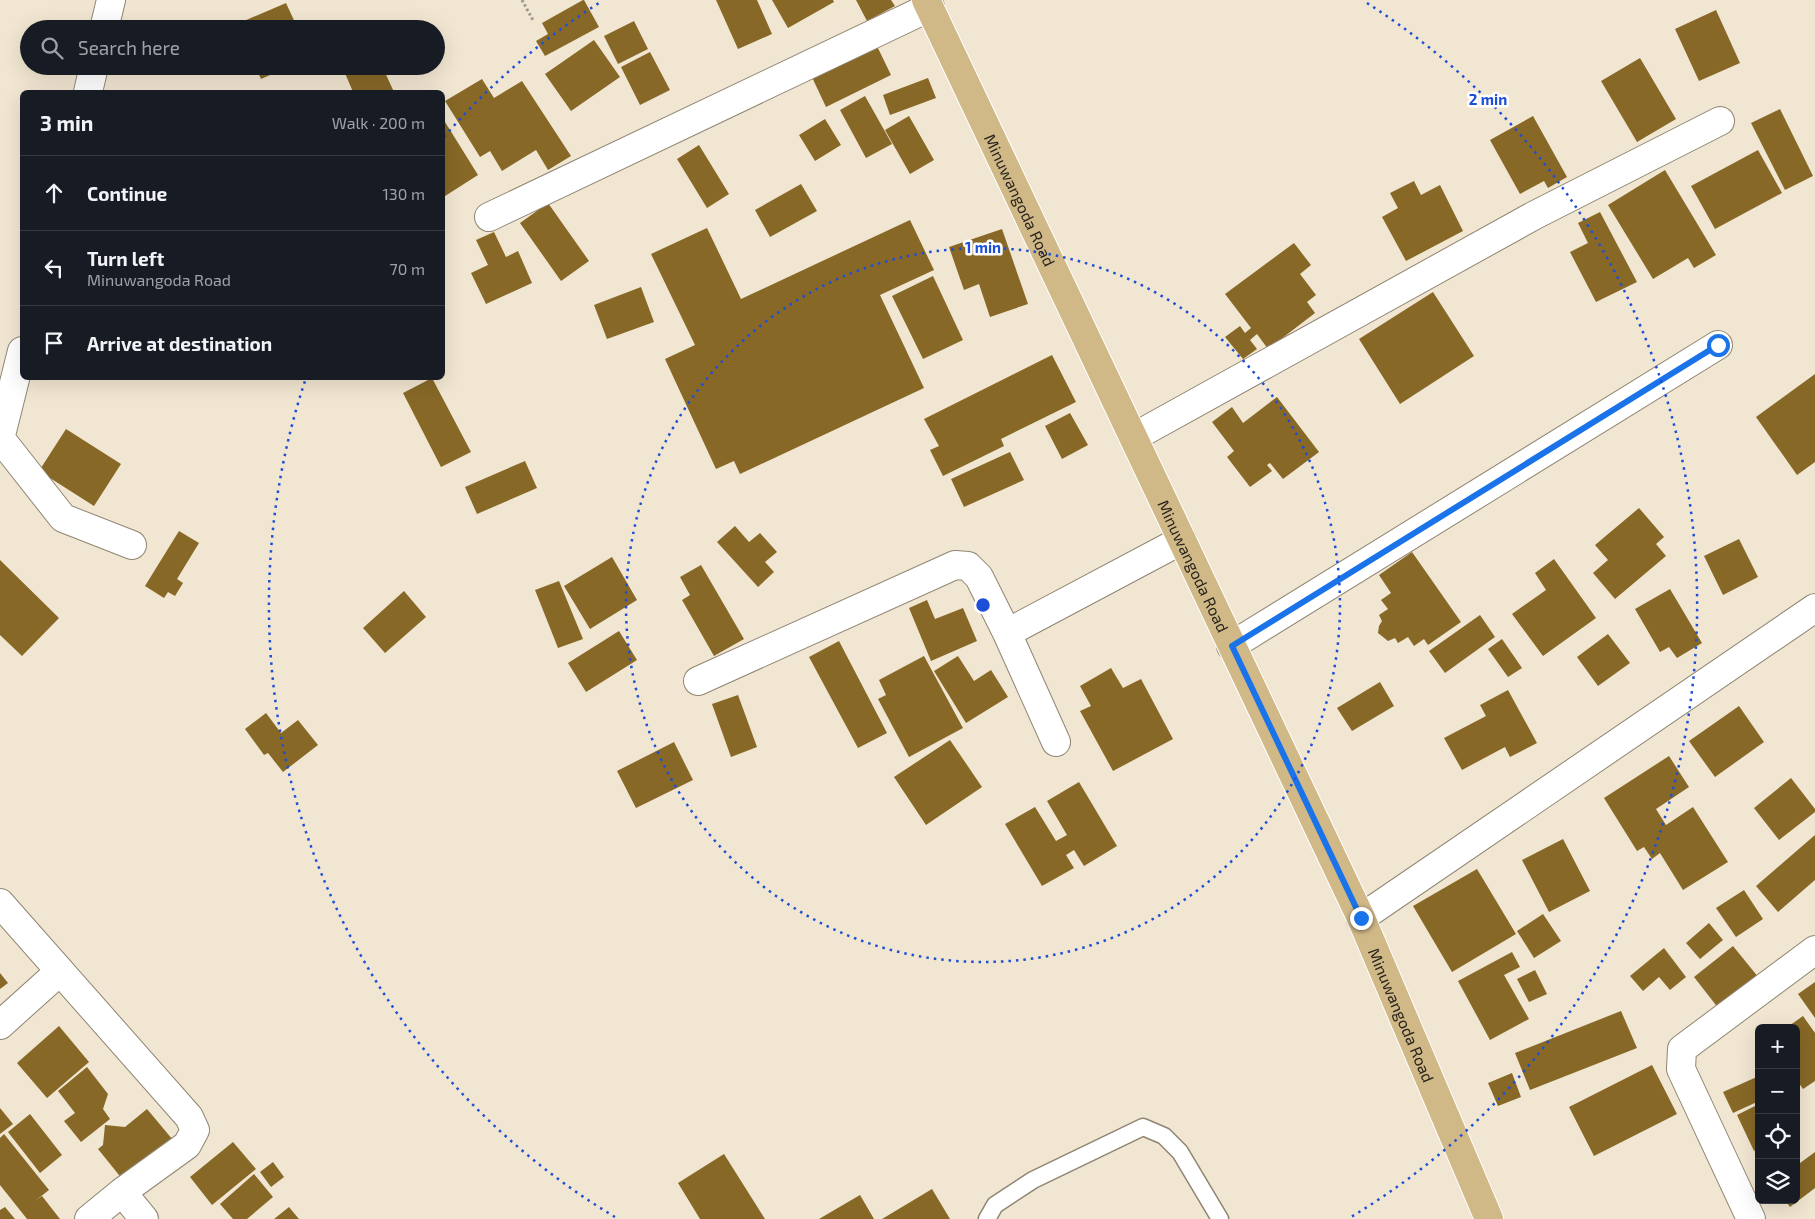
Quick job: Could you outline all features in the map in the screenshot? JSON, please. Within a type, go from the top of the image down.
[{"type":"main road","name":"Minuwangoda Road","points":[[928,3],[1361,918],[1484,1217]]},
{"type":"street","points":[[106,20],[111,0]]},
{"type":"street","points":[[489,217],[928,3]]},
{"type":"street","points":[[88,90],[92,75]]},
{"type":"street","points":[[1134,437],[1534,215],[1720,120]]},
{"type":"street","points":[[1232,646],[1718,345]]},
{"type":"street","points":[[20,359],[0,439],[63,518],[132,545]]},
{"type":"street","points":[[1007,633],[1182,540]]},
{"type":"street","points":[[698,682],[955,565],[968,566],[979,577],[1007,633],[1056,742]]},
{"type":"street","points":[[1361,918],[1815,608]]},
{"type":"street","points":[[0,903],[189,1117],[195,1130],[187,1145],[122,1192],[89,1219]]},
{"type":"street","points":[[1751,1219],[1681,1069],[1682,1048],[1815,950]]},
{"type":"street","points":[[0,1025],[59,972]]},
{"type":"street","points":[[122,1192],[144,1219]]},
{"type":"lane","points":[[987,1219],[995,1205],[1033,1180],[1143,1127],[1164,1136],[1180,1152],[1220,1219]]},
{"type":"path","points":[[522,0],[534,22]]},
{"type":"building","points":[[583,0],[599,27],[545,56],[536,41],[548,34],[542,23]]},
{"type":"building","points":[[716,0],[757,0],[772,34],[738,49]]},
{"type":"building","points":[[772,0],[833,0],[834,2],[788,28]]},
{"type":"building","points":[[856,0],[891,0],[895,6],[867,21]]},
{"type":"building","points":[[286,3],[294,20],[246,20]]},
{"type":"building","points":[[1716,10],[1740,63],[1699,81],[1675,29]]},
{"type":"building","points":[[634,21],[648,49],[618,64],[604,36]]},
{"type":"building","points":[[594,40],[620,77],[571,111],[545,74]]},
{"type":"building","points":[[875,42],[891,75],[826,107],[810,73]]},
{"type":"building","points":[[650,52],[670,90],[640,105],[621,67]]},
{"type":"building","points":[[1640,58],[1676,119],[1637,142],[1601,81]]},
{"type":"building","points":[[259,75],[270,75],[261,79]]},
{"type":"building","points":[[346,75],[386,75],[393,90],[352,90]]},
{"type":"building","points":[[928,78],[936,98],[890,115],[883,95]]},
{"type":"building","points":[[482,79],[494,98],[522,81],[571,156],[548,170],[536,150],[502,171],[490,151],[480,157],[445,101]]},
{"type":"building","points":[[865,96],[892,144],[866,158],[840,110]]},
{"type":"building","points":[[1780,109],[1813,176],[1785,190],[1751,123]]},
{"type":"building","points":[[909,116],[934,160],[910,174],[885,130]]},
{"type":"building","points":[[1533,116],[1567,177],[1548,188],[1544,181],[1520,194],[1490,140]]},
{"type":"building","points":[[825,119],[841,145],[815,161],[799,135]]},
{"type":"building","points":[[445,122],[478,175],[445,196]]},
{"type":"building","points":[[699,145],[729,194],[707,208],[677,159]]},
{"type":"building","points":[[1758,150],[1782,193],[1715,229],[1691,186]]},
{"type":"building","points":[[1665,170],[1716,255],[1694,268],[1688,258],[1653,279],[1608,205]]},
{"type":"building","points":[[1414,181],[1421,195],[1440,185],[1463,231],[1406,261],[1382,217],[1398,208],[1390,193]]},
{"type":"building","points":[[801,184],[817,211],[770,237],[755,210]]},
{"type":"building","points":[[548,203],[589,261],[561,281],[520,223]]},
{"type":"building","points":[[1600,212],[1637,282],[1596,302],[1570,252],[1588,243],[1578,223]]},
{"type":"building","points":[[910,220],[934,270],[880,295],[924,388],[740,474],[734,461],[716,469],[665,359],[695,345],[651,254],[707,228],[741,299]]},
{"type":"building","points":[[1002,229],[1028,304],[990,317],[979,284],[964,290],[949,247]]},
{"type":"building","points":[[494,232],[506,257],[518,251],[532,283],[486,304],[471,273],[488,265],[476,240]]},
{"type":"building","points":[[1294,243],[1311,265],[1300,274],[1316,295],[1307,302],[1315,313],[1268,349],[1257,334],[1250,340],[1257,349],[1243,359],[1225,337],[1240,326],[1245,333],[1251,328],[1225,294]]},
{"type":"building","points":[[933,276],[963,340],[923,359],[892,296]]},
{"type":"building","points":[[641,287],[654,322],[607,339],[594,305]]},
{"type":"building","points":[[1433,292],[1474,356],[1400,404],[1359,339]]},
{"type":"building","points":[[1052,355],[1076,402],[1001,439],[1004,446],[943,476],[930,450],[939,446],[924,419]]},
{"type":"building","points":[[1815,374],[1815,462],[1797,475],[1756,417]]},
{"type":"building","points":[[428,380],[433,380],[471,452],[441,467],[403,393]]},
{"type":"building","points":[[1277,397],[1319,452],[1283,479],[1270,463],[1267,465],[1272,471],[1250,487],[1227,457],[1234,451],[1212,422],[1232,407],[1243,423]]},
{"type":"building","points":[[1070,413],[1088,445],[1062,459],[1045,426]]},
{"type":"building","points":[[66,429],[121,464],[94,506],[39,471]]},
{"type":"building","points":[[1010,452],[1024,480],[964,507],[951,479]]},
{"type":"building","points":[[525,461],[537,488],[477,514],[465,487]]},
{"type":"building","points":[[1639,508],[1664,537],[1656,544],[1666,556],[1615,599],[1593,573],[1608,560],[1595,545]]},
{"type":"building","points":[[735,526],[749,542],[760,533],[777,552],[765,562],[774,572],[758,587],[717,542]]},
{"type":"building","points":[[179,531],[199,543],[177,579],[183,583],[175,596],[168,592],[164,598],[145,586]]},
{"type":"building","points":[[1739,539],[1758,577],[1723,595],[1704,556]]},
{"type":"building","points":[[1412,552],[1461,622],[1428,645],[1424,639],[1414,646],[1408,637],[1398,643],[1395,638],[1388,641],[1378,633],[1382,621],[1379,615],[1388,609],[1381,600],[1391,593],[1379,575]]},
{"type":"building","points":[[612,557],[637,600],[590,629],[564,586]]},
{"type":"building","points":[[1554,559],[1596,618],[1543,656],[1512,614],[1546,590],[1535,573]]},
{"type":"building","points":[[0,560],[59,618],[22,656],[0,635]]},
{"type":"building","points":[[701,565],[744,639],[714,656],[682,600],[690,595],[680,577]]},
{"type":"building","points":[[559,581],[583,639],[558,648],[535,590]]},
{"type":"building","points":[[1670,589],[1702,643],[1677,658],[1669,647],[1660,652],[1635,609]]},
{"type":"building","points":[[404,591],[426,617],[385,653],[363,628]]},
{"type":"building","points":[[927,600],[935,619],[963,608],[977,641],[931,661],[909,608]]},
{"type":"building","points":[[1480,615],[1495,637],[1445,673],[1429,651]]},
{"type":"building","points":[[619,631],[637,660],[586,692],[568,663]]},
{"type":"building","points":[[1608,634],[1630,663],[1598,686],[1577,657]]},
{"type":"building","points":[[1502,639],[1522,668],[1508,677],[1488,649]]},
{"type":"building","points":[[839,641],[887,733],[858,748],[809,657]]},
{"type":"building","points":[[924,656],[963,728],[909,757],[878,699],[886,695],[879,680]]},
{"type":"building","points":[[958,656],[974,681],[991,670],[1008,697],[966,723],[934,671]]},
{"type":"building","points":[[1111,668],[1123,688],[1141,679],[1173,739],[1113,771],[1080,711],[1091,706],[1080,686]]},
{"type":"building","points":[[1380,682],[1394,706],[1352,731],[1337,708]]},
{"type":"building","points":[[1508,690],[1537,743],[1510,757],[1505,747],[1462,770],[1444,738],[1486,716],[1480,705]]},
{"type":"building","points":[[738,695],[757,747],[731,757],[712,704]]},
{"type":"building","points":[[1739,706],[1764,742],[1715,777],[1689,741]]},
{"type":"building","points":[[266,713],[281,733],[298,720],[318,745],[283,772],[268,753],[264,755],[245,729]]},
{"type":"building","points":[[950,740],[982,787],[926,825],[894,777]]},
{"type":"building","points":[[674,742],[693,780],[636,808],[617,771]]},
{"type":"building","points":[[1669,756],[1689,787],[1656,809],[1666,825],[1693,807],[1728,862],[1683,890],[1660,853],[1652,859],[1644,847],[1637,851],[1604,798]]},
{"type":"building","points":[[1791,778],[1815,809],[1815,812],[1779,840],[1754,808]]},
{"type":"building","points":[[1079,782],[1117,846],[1084,866],[1074,850],[1066,855],[1074,868],[1042,886],[1005,824],[1035,807],[1056,841],[1067,835],[1047,801]]},
{"type":"building","points":[[1815,835],[1815,880],[1778,912],[1756,886]]},
{"type":"building","points":[[1563,839],[1590,891],[1549,912],[1522,860]]},
{"type":"building","points":[[1477,869],[1516,934],[1452,972],[1413,906]]},
{"type":"building","points":[[1744,890],[1763,919],[1736,937],[1716,908]]},
{"type":"building","points":[[1543,914],[1561,941],[1534,958],[1517,931]]},
{"type":"building","points":[[1709,923],[1723,940],[1700,959],[1686,943]]},
{"type":"building","points":[[1733,946],[1759,978],[1719,1009],[1694,977]]},
{"type":"building","points":[[1664,948],[1686,977],[1670,990],[1659,977],[1643,991],[1630,976]]},
{"type":"building","points":[[1512,952],[1520,967],[1504,975],[1529,1019],[1490,1040],[1458,981]]},
{"type":"building","points":[[1535,970],[1547,994],[1529,1002],[1517,979]]},
{"type":"building","points":[[0,973],[8,983],[0,989]]},
{"type":"building","points":[[1815,982],[1815,1018],[1798,994]]},
{"type":"building","points":[[1621,1011],[1637,1048],[1530,1090],[1515,1053]]},
{"type":"building","points":[[1803,1016],[1815,1033],[1815,1081],[1803,1089],[1800,1085],[1800,1024],[1792,1024]]},
{"type":"building","points":[[59,1026],[89,1062],[47,1098],[17,1063]]},
{"type":"building","points":[[1652,1065],[1677,1114],[1594,1156],[1569,1107]]},
{"type":"building","points":[[87,1067],[108,1094],[103,1109],[110,1119],[81,1142],[64,1121],[75,1113],[58,1091]]},
{"type":"building","points":[[1512,1073],[1521,1097],[1498,1106],[1488,1083]]},
{"type":"building","points":[[1755,1078],[1755,1103],[1733,1113],[1723,1092]]},
{"type":"building","points":[[1755,1106],[1754,1151],[1737,1115]]},
{"type":"building","points":[[0,1108],[13,1124],[0,1134]]},
{"type":"building","points":[[147,1109],[173,1140],[123,1180],[98,1149],[103,1145],[105,1125],[125,1127]]},
{"type":"building","points":[[30,1114],[62,1155],[40,1173],[8,1132]]},
{"type":"building","points":[[4,1134],[49,1190],[35,1201],[42,1196],[60,1219],[27,1219],[0,1185],[0,1138]]},
{"type":"building","points":[[233,1142],[256,1169],[212,1205],[190,1177]]},
{"type":"building","points":[[1815,1152],[1815,1188],[1800,1199],[1800,1163]]},
{"type":"building","points":[[724,1154],[765,1219],[700,1219],[678,1183]]},
{"type":"building","points":[[273,1162],[284,1177],[271,1187],[260,1172]]},
{"type":"building","points":[[254,1174],[273,1197],[247,1219],[233,1219],[220,1204]]},
{"type":"building","points":[[932,1189],[950,1219],[882,1219]]},
{"type":"building","points":[[860,1195],[874,1219],[819,1219]]},
{"type":"building","points":[[5,1207],[15,1219],[0,1219],[0,1210]]},
{"type":"building","points":[[289,1207],[299,1219],[274,1219]]},
{"type":"route","points":[[1361,918],[1232,646],[1718,345]]}]
